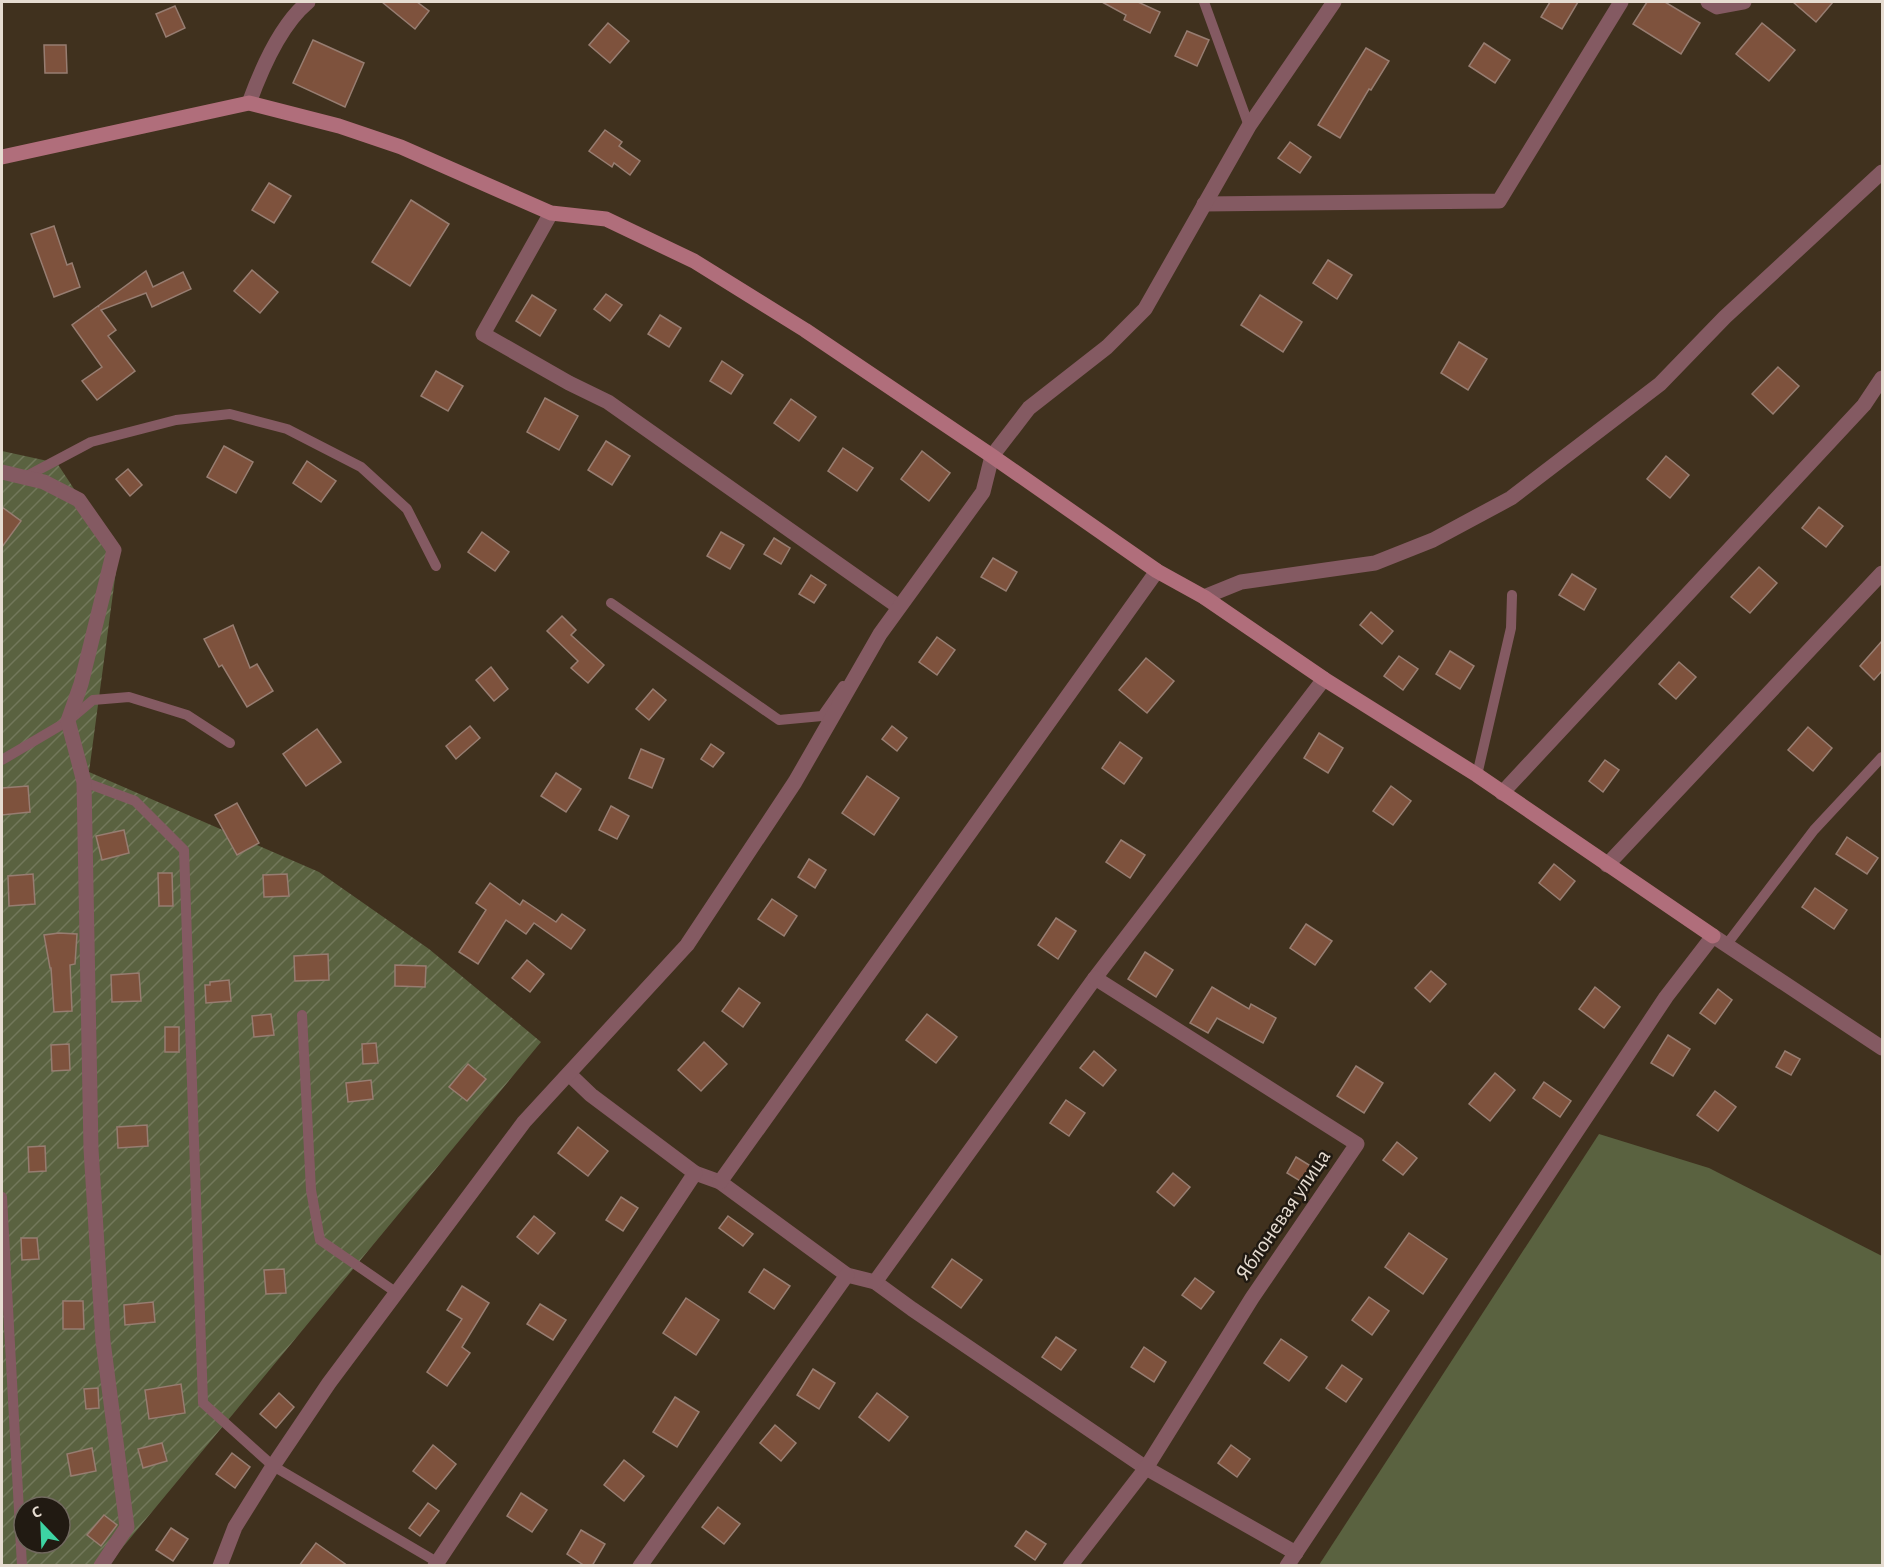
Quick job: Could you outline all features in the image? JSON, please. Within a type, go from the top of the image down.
[{"type":"street","points":[[249,103],[264,64],[298,10],[308,2]]},
{"type":"street","points":[[220,1566],[235,1527],[329,1383],[524,1122],[687,945],[795,782],[880,634],[983,492],[992,456],[1029,408],[1107,347],[1145,309],[1249,126],[1334,2]]},
{"type":"street","points":[[1204,204],[1499,201],[1621,2]]},
{"type":"street","points":[[1708,2],[1718,7],[1744,2]]},
{"type":"street","points":[[2,157],[249,103],[339,126],[401,147],[551,213],[606,219],[694,261],[805,330],[1157,571],[1204,597],[1324,678],[1477,775],[1607,865],[1882,1048]]},
{"type":"street","points":[[1204,597],[1241,582],[1375,563],[1433,540],[1511,498],[1660,384],[1725,316],[1882,172]]},
{"type":"street","points":[[551,213],[483,334],[569,383],[608,402],[899,607]]},
{"type":"street","points":[[1502,793],[1864,405],[1882,378]]},
{"type":"street","points":[[2,472],[44,482],[79,500],[114,550],[81,684],[68,721],[84,782],[92,1149],[102,1341],[127,1527],[101,1566]]},
{"type":"street","points":[[720,1182],[1157,571]]},
{"type":"street","points":[[1607,865],[1882,573]]},
{"type":"street","points":[[875,1282],[1095,978],[1324,678]]},
{"type":"street","points":[[569,1074],[591,1095],[694,1173],[720,1182],[847,1275],[875,1282],[1146,1468],[1291,1559],[1666,997],[1713,936]]},
{"type":"street","name":"Яблоневая улица","points":[[1070,1566],[1146,1468],[1252,1298],[1357,1144],[1095,978]]},
{"type":"street","points":[[438,1564],[694,1173]]},
{"type":"street","points":[[640,1566],[847,1275]]},
{"type":"lane","points":[[1204,2],[1249,126]]},
{"type":"lane","points":[[25,477],[91,442],[176,420],[230,414],[287,429],[361,467],[407,509],[435,566]]},
{"type":"lane","points":[[1477,775],[1511,628],[1512,595]]},
{"type":"lane","points":[[611,603],[779,720],[822,716],[880,634]]},
{"type":"lane","points":[[2,760],[68,721],[93,700],[129,697],[187,715],[230,743]]},
{"type":"lane","points":[[1727,944],[1814,830],[1882,757]]},
{"type":"lane","points":[[84,782],[135,801],[184,850],[203,1403],[273,1466],[438,1564]]},
{"type":"lane","points":[[302,1015],[311,1190],[320,1240],[396,1293]]},
{"type":"lane","points":[[2,1197],[22,1566]]},
{"type":"green space","points":[[2,451],[57,463],[118,556],[89,772],[319,872],[429,949],[541,1042],[108,1565],[2,1566]]},
{"type":"green space","points":[[1599,1134],[1709,1168],[1882,1256],[1882,1565],[1319,1565]]},
{"type":"building","points":[[382,2],[417,2],[429,11],[415,29]]},
{"type":"building","points":[[1102,2],[1138,2],[1160,12],[1150,33],[1124,20],[1126,15]]},
{"type":"building","points":[[1550,2],[1578,2],[1562,29],[1541,17]]},
{"type":"building","points":[[1647,2],[1665,2],[1700,23],[1681,54],[1633,24]]},
{"type":"building","points":[[1793,2],[1833,2],[1816,22]]},
{"type":"building","points":[[175,6],[185,28],[166,37],[156,14]]},
{"type":"building","points":[[608,23],[629,41],[610,63],[589,45]]},
{"type":"building","points":[[1762,23],[1795,50],[1769,81],[1736,54]]},
{"type":"building","points":[[1187,31],[1209,40],[1197,66],[1175,56]]},
{"type":"building","points":[[313,40],[364,63],[345,107],[293,83]]},
{"type":"building","points":[[1484,43],[1510,60],[1495,83],[1469,66]]},
{"type":"building","points":[[44,45],[66,45],[67,73],[45,73]]},
{"type":"building","points":[[1366,48],[1389,61],[1371,90],[1369,89],[1340,138],[1318,125]]},
{"type":"building","points":[[605,130],[622,142],[619,146],[640,161],[630,175],[614,163],[612,167],[589,151]]},
{"type":"building","points":[[1290,142],[1311,157],[1300,173],[1278,158]]},
{"type":"building","points":[[269,183],[291,196],[274,223],[252,210]]},
{"type":"building","points":[[411,200],[449,224],[410,286],[372,262]]},
{"type":"building","points":[[54,226],[67,265],[72,263],[80,287],[54,297],[31,234]]},
{"type":"building","points":[[1328,260],[1352,275],[1337,299],[1313,283]]},
{"type":"building","points":[[252,270],[278,292],[260,313],[234,291]]},
{"type":"building","points":[[146,271],[153,287],[183,272],[191,289],[152,307],[146,293],[101,310],[116,330],[108,336],[135,371],[97,400],[82,381],[102,367],[72,325]]},
{"type":"building","points":[[606,294],[622,305],[610,321],[594,309]]},
{"type":"building","points":[[532,295],[556,310],[540,336],[516,321]]},
{"type":"building","points":[[1260,295],[1302,322],[1283,352],[1241,325]]},
{"type":"building","points":[[660,315],[681,328],[669,347],[648,334]]},
{"type":"building","points":[[1459,342],[1487,359],[1468,390],[1441,373]]},
{"type":"building","points":[[722,361],[743,375],[731,394],[710,381]]},
{"type":"building","points":[[1778,367],[1799,386],[1773,414],[1752,394]]},
{"type":"building","points":[[436,371],[463,386],[448,411],[421,396]]},
{"type":"building","points":[[545,398],[578,416],[559,450],[527,432]]},
{"type":"building","points":[[791,399],[816,417],[799,441],[774,423]]},
{"type":"building","points":[[606,441],[630,456],[612,485],[588,470]]},
{"type":"building","points":[[224,446],[253,462],[236,493],[207,477]]},
{"type":"building","points":[[843,448],[873,468],[857,491],[828,471]]},
{"type":"building","points":[[922,451],[950,473],[929,501],[901,479]]},
{"type":"building","points":[[1666,456],[1689,475],[1670,498],[1647,479]]},
{"type":"building","points":[[307,461],[336,481],[321,502],[293,483]]},
{"type":"building","points":[[128,469],[142,485],[130,496],[116,479]]},
{"type":"building","points":[[2,507],[21,521],[2,547]]},
{"type":"building","points":[[1819,507],[1843,526],[1826,547],[1802,528]]},
{"type":"building","points":[[482,532],[509,552],[495,571],[468,552]]},
{"type":"building","points":[[721,532],[744,545],[730,569],[707,556]]},
{"type":"building","points":[[774,538],[790,548],[781,564],[764,554]]},
{"type":"building","points":[[993,558],[1017,572],[1006,591],[981,577]]},
{"type":"building","points":[[1759,567],[1777,583],[1750,613],[1731,597]]},
{"type":"building","points":[[1572,574],[1596,589],[1584,610],[1559,595]]},
{"type":"building","points":[[811,575],[826,585],[814,603],[799,594]]},
{"type":"building","points":[[1371,612],[1393,631],[1382,644],[1360,625]]},
{"type":"building","points":[[562,616],[576,630],[571,635],[604,665],[588,683],[571,668],[578,661],[547,631]]},
{"type":"building","points":[[233,625],[250,668],[257,664],[273,691],[247,707],[222,665],[219,667],[204,639]]},
{"type":"building","points":[[937,637],[955,650],[937,675],[919,662]]},
{"type":"building","points":[[1882,641],[1882,671],[1874,680],[1860,666]]},
{"type":"building","points":[[1450,651],[1474,666],[1460,689],[1436,674]]},
{"type":"building","points":[[1399,656],[1418,669],[1403,690],[1384,676]]},
{"type":"building","points":[[1146,658],[1174,681],[1147,713],[1119,690]]},
{"type":"building","points":[[1679,662],[1696,677],[1676,699],[1659,684]]},
{"type":"building","points":[[491,667],[508,689],[494,701],[476,680]]},
{"type":"building","points":[[653,689],[666,700],[649,720],[636,709]]},
{"type":"building","points":[[470,726],[480,738],[456,759],[446,746]]},
{"type":"building","points":[[892,726],[907,738],[897,751],[882,739]]},
{"type":"building","points":[[1808,727],[1832,748],[1813,771],[1788,750]]},
{"type":"building","points":[[317,729],[341,762],[306,786],[283,754]]},
{"type":"building","points":[[1319,733],[1343,748],[1328,773],[1304,758]]},
{"type":"building","points":[[1120,742],[1142,758],[1124,784],[1102,768]]},
{"type":"building","points":[[711,744],[724,753],[713,767],[701,759]]},
{"type":"building","points":[[641,749],[664,759],[652,788],[629,778]]},
{"type":"building","points":[[1605,760],[1619,770],[1603,792],[1589,781]]},
{"type":"building","points":[[556,773],[581,789],[566,812],[541,796]]},
{"type":"building","points":[[867,776],[899,798],[874,835],[842,813]]},
{"type":"building","points":[[28,786],[30,812],[2,815],[2,788]]},
{"type":"building","points":[[1391,786],[1411,801],[1393,825],[1373,811]]},
{"type":"building","points":[[237,803],[259,843],[237,855],[215,815]]},
{"type":"building","points":[[611,806],[629,816],[617,839],[599,830]]},
{"type":"building","points":[[124,830],[129,853],[102,860],[96,836]]},
{"type":"building","points":[[1847,837],[1878,858],[1867,874],[1836,854]]},
{"type":"building","points":[[1121,840],[1145,855],[1130,878],[1106,862]]},
{"type":"building","points":[[809,859],[826,870],[815,888],[798,877]]},
{"type":"building","points":[[1554,864],[1575,881],[1560,900],[1539,883]]},
{"type":"building","points":[[158,873],[172,873],[173,906],[159,906]]},
{"type":"building","points":[[33,874],[35,904],[9,906],[8,876]]},
{"type":"building","points":[[287,874],[289,896],[264,897],[263,875]]},
{"type":"building","points":[[490,883],[520,905],[523,900],[556,922],[562,914],[585,930],[571,949],[534,923],[526,934],[506,920],[478,964],[459,952],[486,910],[476,903]]},
{"type":"building","points":[[1815,888],[1847,910],[1834,929],[1802,907]]},
{"type":"building","points":[[772,899],[797,916],[784,936],[758,919]]},
{"type":"building","points":[[1056,918],[1076,931],[1058,959],[1038,945]]},
{"type":"building","points":[[1306,924],[1332,941],[1315,965],[1290,948]]},
{"type":"building","points":[[77,934],[75,964],[70,965],[72,1011],[54,1012],[51,968],[44,935]]},
{"type":"building","points":[[1145,952],[1173,970],[1156,997],[1128,979]]},
{"type":"building","points":[[328,954],[329,980],[295,981],[294,956]]},
{"type":"building","points":[[527,960],[544,974],[530,992],[512,978]]},
{"type":"building","points":[[395,965],[426,966],[425,987],[395,986]]},
{"type":"building","points":[[1431,971],[1446,984],[1430,1002],[1415,988]]},
{"type":"building","points":[[139,973],[141,1001],[112,1002],[111,975]]},
{"type":"building","points":[[229,980],[231,1001],[206,1003],[205,985],[210,985],[210,982]]},
{"type":"building","points":[[1212,987],[1249,1009],[1251,1004],[1276,1018],[1263,1043],[1217,1018],[1208,1033],[1190,1023]]},
{"type":"building","points":[[1595,987],[1620,1007],[1604,1028],[1579,1009]]},
{"type":"building","points":[[739,988],[760,1003],[743,1027],[722,1011]]},
{"type":"building","points":[[1718,989],[1732,1000],[1715,1024],[1700,1013]]},
{"type":"building","points":[[271,1014],[274,1035],[254,1037],[252,1016]]},
{"type":"building","points":[[927,1014],[957,1037],[936,1063],[906,1040]]},
{"type":"building","points":[[165,1027],[179,1027],[179,1052],[165,1052]]},
{"type":"building","points":[[1668,1035],[1690,1049],[1673,1076],[1651,1063]]},
{"type":"building","points":[[704,1042],[727,1064],[701,1091],[678,1070]]},
{"type":"building","points":[[376,1043],[378,1063],[363,1064],[362,1044]]},
{"type":"building","points":[[69,1044],[70,1070],[52,1071],[51,1045]]},
{"type":"building","points":[[1094,1051],[1116,1070],[1103,1086],[1080,1068]]},
{"type":"building","points":[[1785,1051],[1800,1059],[1791,1075],[1776,1067]]},
{"type":"building","points":[[468,1064],[486,1079],[467,1101],[449,1087]]},
{"type":"building","points":[[1356,1066],[1383,1083],[1364,1113],[1337,1096]]},
{"type":"building","points":[[1495,1073],[1515,1090],[1490,1121],[1469,1104]]},
{"type":"building","points":[[371,1080],[373,1099],[348,1102],[346,1083]]},
{"type":"building","points":[[1544,1082],[1571,1101],[1560,1117],[1533,1098]]},
{"type":"building","points":[[1715,1091],[1736,1107],[1718,1131],[1697,1115]]},
{"type":"building","points":[[1066,1100],[1085,1113],[1069,1136],[1050,1123]]},
{"type":"building","points":[[147,1125],[148,1146],[118,1148],[117,1127]]},
{"type":"building","points":[[578,1127],[608,1151],[588,1176],[558,1153]]},
{"type":"building","points":[[1397,1142],[1417,1158],[1403,1175],[1383,1160]]},
{"type":"building","points":[[45,1146],[46,1171],[29,1172],[28,1147]]},
{"type":"building","points":[[1296,1157],[1314,1168],[1305,1184],[1287,1173]]},
{"type":"building","points":[[1173,1173],[1190,1187],[1174,1206],[1157,1192]]},
{"type":"building","points":[[621,1197],[638,1208],[623,1231],[606,1220]]},
{"type":"building","points":[[534,1216],[555,1233],[538,1254],[517,1237]]},
{"type":"building","points":[[728,1216],[753,1234],[743,1246],[719,1228]]},
{"type":"building","points":[[1409,1233],[1447,1259],[1423,1294],[1385,1267]]},
{"type":"building","points":[[21,1238],[37,1238],[39,1259],[22,1260]]},
{"type":"building","points":[[952,1259],[982,1280],[961,1308],[932,1287]]},
{"type":"building","points":[[284,1269],[286,1293],[266,1294],[264,1270]]},
{"type":"building","points":[[764,1269],[790,1286],[774,1309],[749,1292]]},
{"type":"building","points":[[1195,1278],[1214,1292],[1201,1309],[1182,1295]]},
{"type":"building","points":[[462,1286],[489,1303],[462,1347],[470,1353],[447,1386],[427,1372],[462,1319],[447,1310]]},
{"type":"building","points":[[1369,1297],[1389,1311],[1372,1335],[1352,1320]]},
{"type":"building","points":[[686,1298],[719,1320],[696,1355],[663,1333]]},
{"type":"building","points":[[63,1301],[83,1301],[84,1329],[63,1329]]},
{"type":"building","points":[[153,1302],[155,1322],[125,1325],[124,1305]]},
{"type":"building","points":[[540,1304],[566,1320],[553,1340],[527,1324]]},
{"type":"building","points":[[1056,1337],[1076,1350],[1061,1370],[1042,1357]]},
{"type":"building","points":[[1281,1339],[1307,1357],[1289,1381],[1264,1363]]},
{"type":"building","points":[[1144,1347],[1166,1362],[1154,1382],[1131,1367]]},
{"type":"building","points":[[1342,1365],[1362,1379],[1346,1402],[1326,1388]]},
{"type":"building","points":[[813,1369],[835,1383],[819,1409],[797,1395]]},
{"type":"building","points":[[181,1384],[185,1413],[149,1419],[145,1390]]},
{"type":"building","points":[[98,1388],[99,1408],[86,1409],[84,1389]]},
{"type":"building","points":[[279,1393],[294,1407],[276,1428],[260,1414]]},
{"type":"building","points":[[877,1393],[908,1417],[889,1441],[859,1417]]},
{"type":"building","points":[[675,1397],[699,1412],[677,1447],[653,1432]]},
{"type":"building","points":[[775,1425],[796,1443],[781,1461],[760,1443]]},
{"type":"building","points":[[162,1443],[167,1461],[143,1468],[138,1449]]},
{"type":"building","points":[[433,1445],[456,1464],[436,1489],[413,1471]]},
{"type":"building","points":[[1231,1445],[1250,1459],[1237,1477],[1218,1463]]},
{"type":"building","points":[[92,1448],[96,1471],[71,1476],[67,1454]]},
{"type":"building","points":[[232,1453],[250,1467],[235,1488],[216,1474]]},
{"type":"building","points":[[624,1460],[644,1476],[624,1501],[604,1485]]},
{"type":"building","points":[[521,1493],[547,1510],[532,1532],[507,1516]]},
{"type":"building","points":[[428,1503],[439,1511],[420,1536],[409,1528]]},
{"type":"building","points":[[718,1507],[740,1524],[724,1544],[702,1527]]},
{"type":"building","points":[[104,1515],[117,1525],[101,1546],[87,1535]]},
{"type":"building","points":[[171,1528],[188,1539],[173,1561],[156,1550]]},
{"type":"building","points":[[581,1530],[605,1544],[592,1566],[585,1566],[567,1554]]},
{"type":"building","points":[[1026,1531],[1046,1544],[1035,1560],[1015,1546]]},
{"type":"building","points":[[316,1543],[348,1566],[299,1566]]}]
